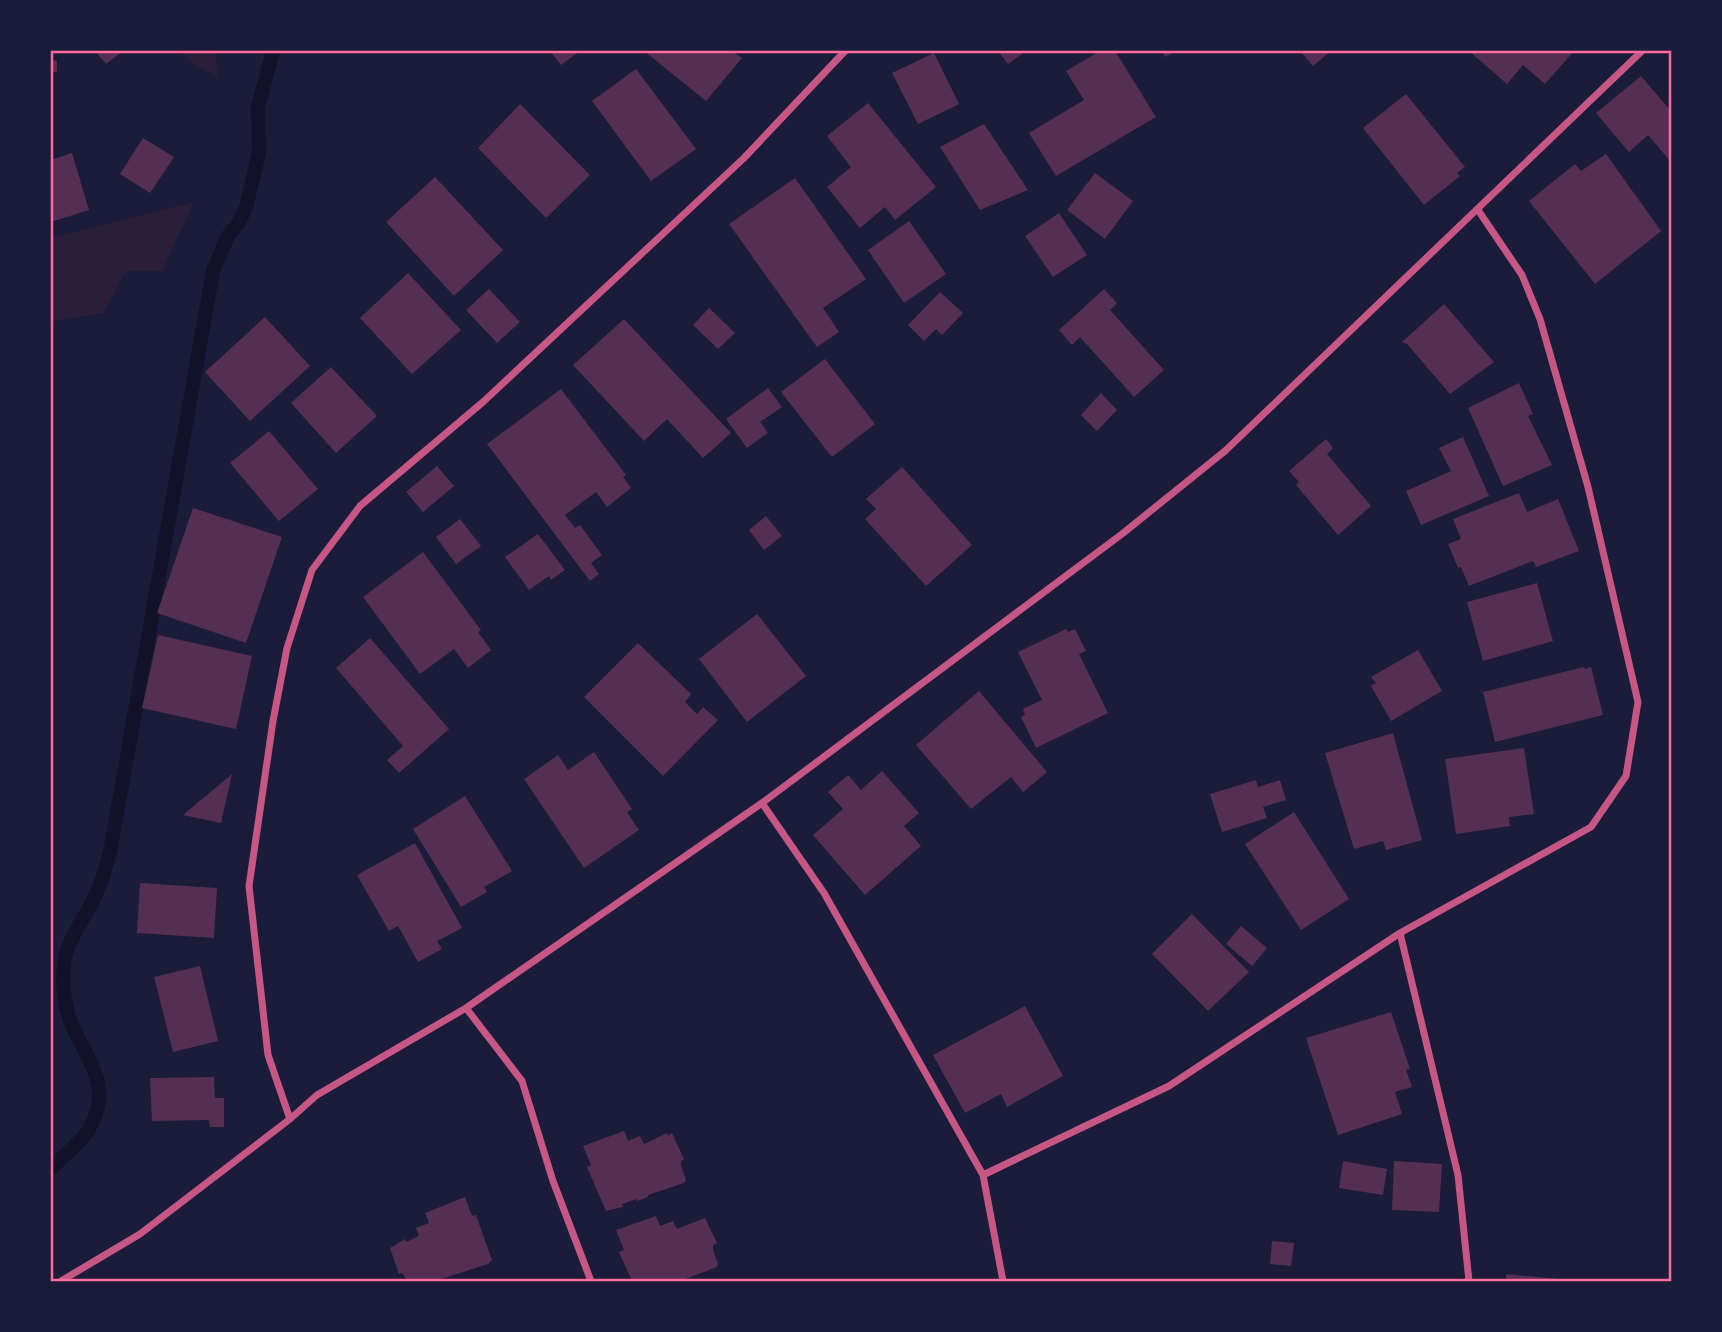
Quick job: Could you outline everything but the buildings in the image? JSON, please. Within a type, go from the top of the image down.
[{"type":"street","points":[[290,1119],[268,1055],[249,886],[287,648],[312,570],[360,506],[483,402],[715,184],[845,51]]},
{"type":"street","points":[[61,1281],[140,1234],[290,1119],[317,1095],[466,1008],[762,803],[1122,534],[1225,450],[1642,51]]},
{"type":"street","points":[[983,1175],[1169,1086],[1400,933],[1591,827],[1626,776],[1638,702],[1588,487],[1541,318],[1522,275],[1478,210]]},
{"type":"street","points":[[762,803],[824,893],[983,1175],[1003,1281]]},
{"type":"street","points":[[1400,933],[1458,1175],[1469,1281]]},
{"type":"street","points":[[466,1008],[522,1081],[554,1181],[591,1281]]},
{"type":"shaded area","points":[[179,51],[215,51],[218,78],[190,61]]},
{"type":"shaded area","points":[[194,202],[162,271],[126,271],[104,313],[51,322],[51,238]]},
{"type":"waterway","points":[[51,1168],[76,1145],[89,1129],[97,1112],[98,1083],[68,1014],[63,984],[65,957],[95,896],[109,854],[213,271],[228,236],[246,207],[259,153],[258,107],[273,51]]}]
